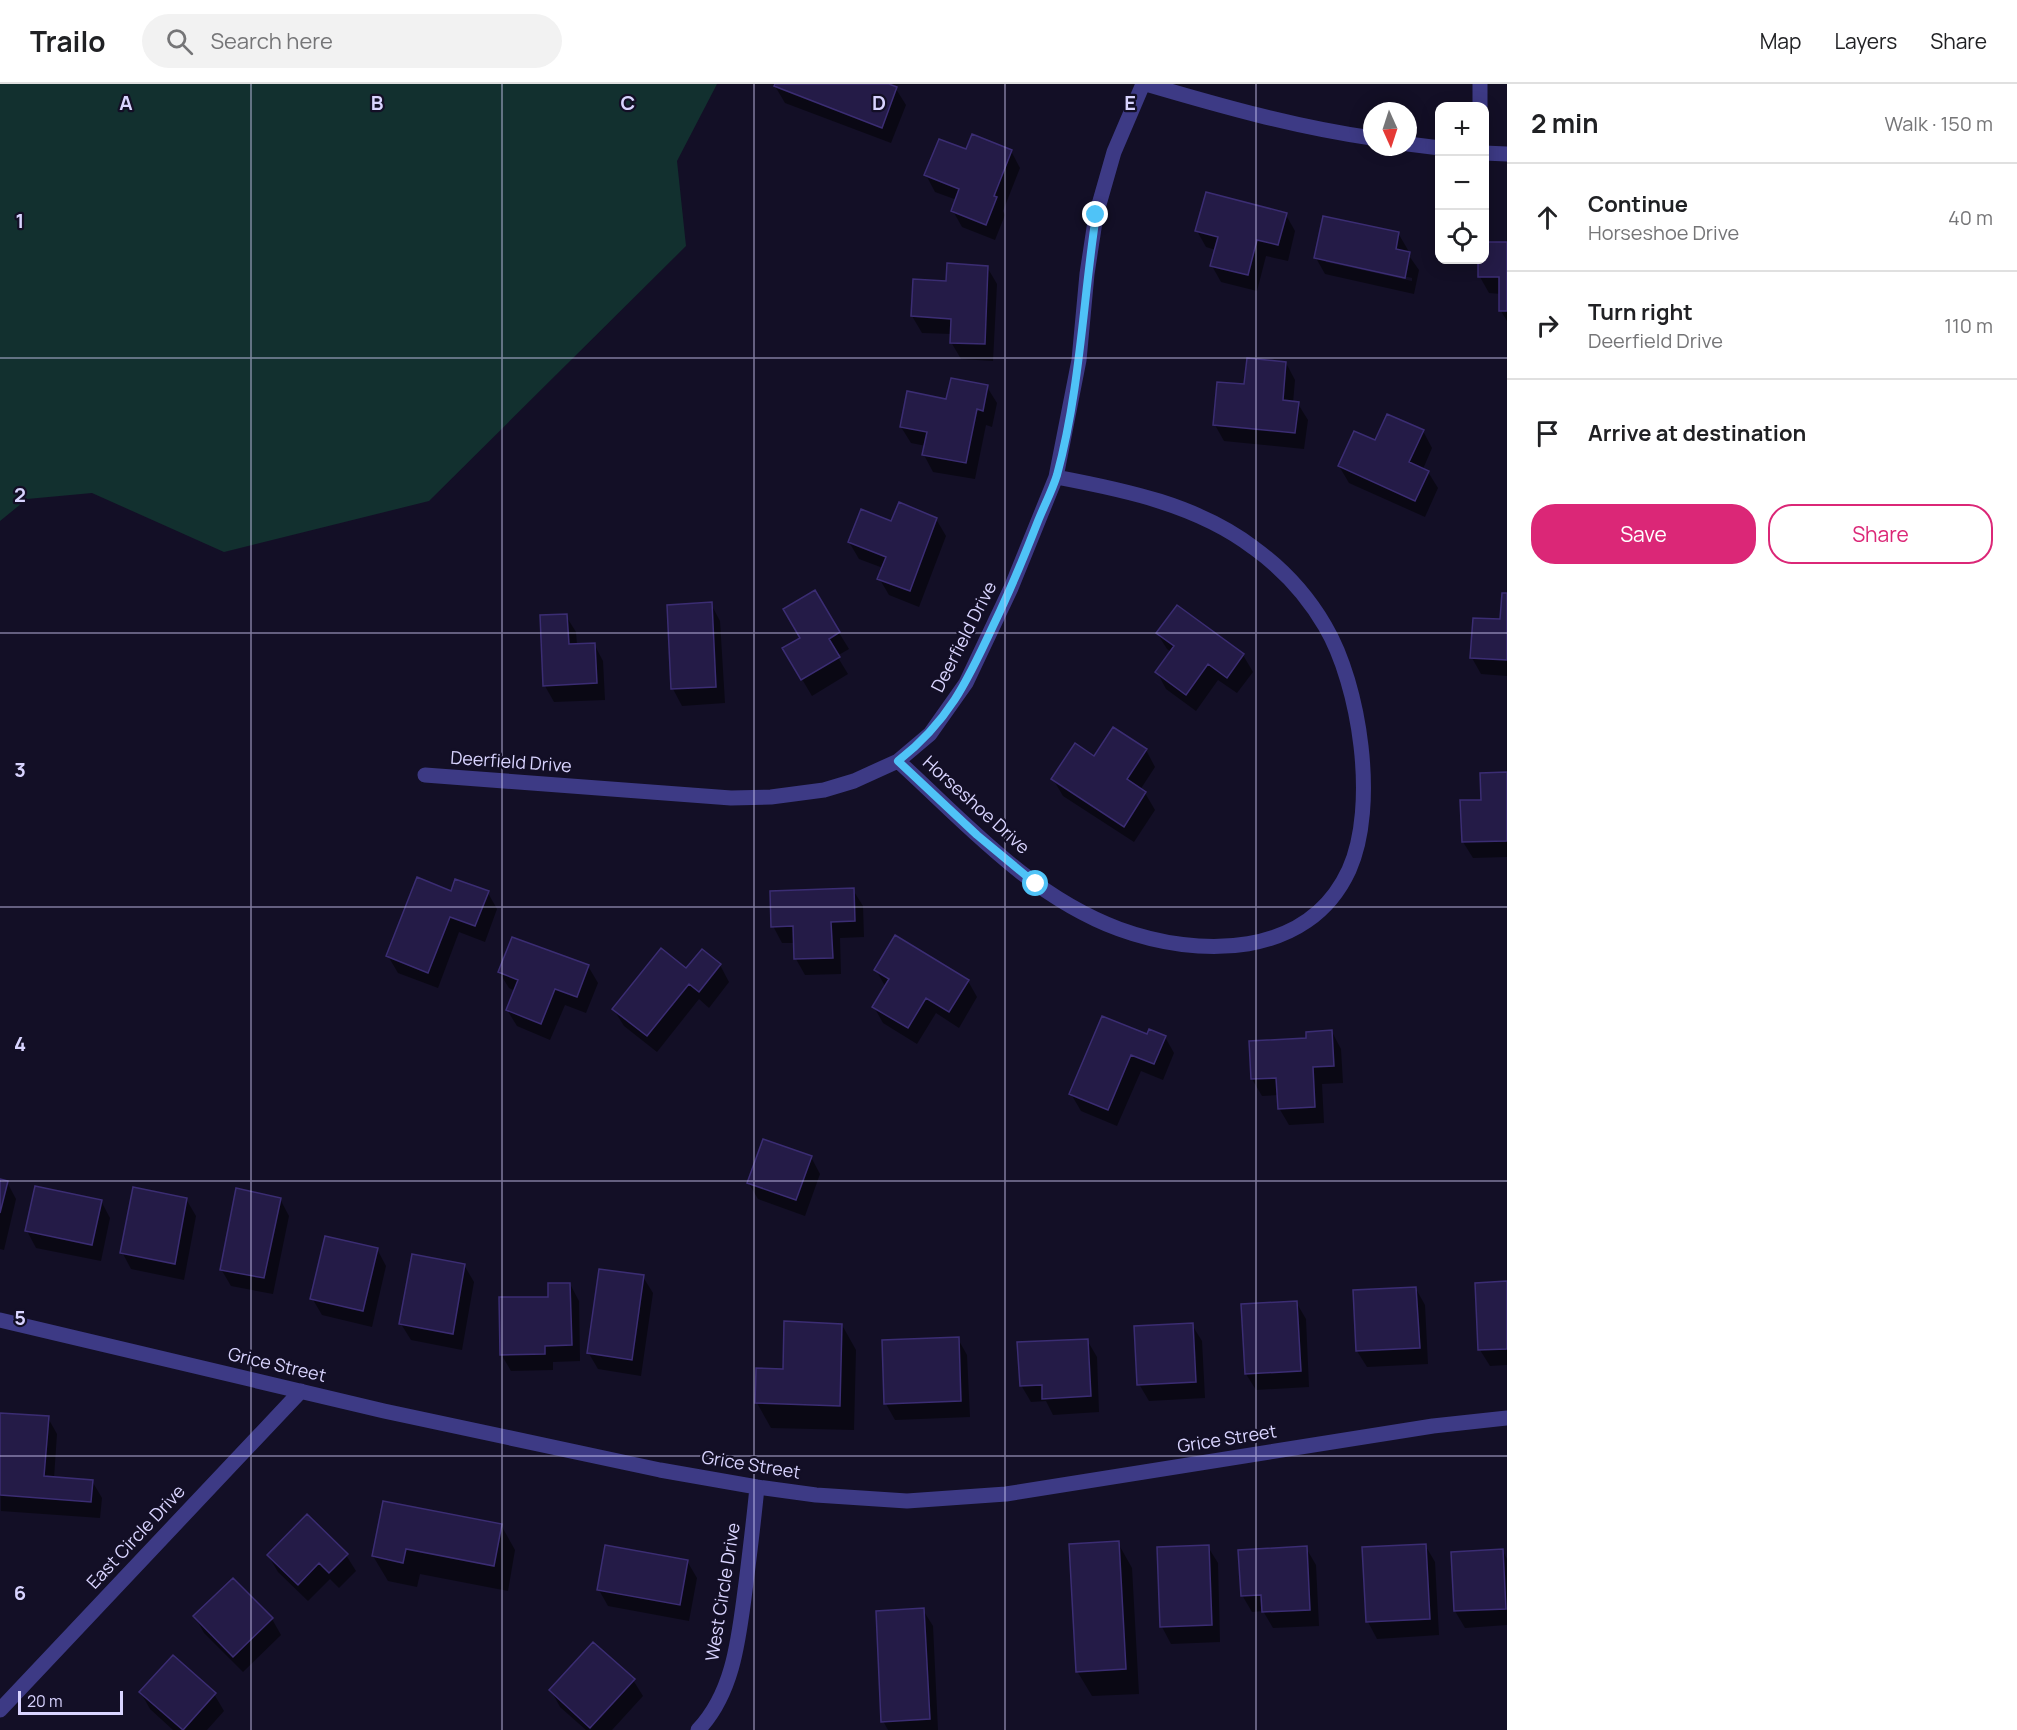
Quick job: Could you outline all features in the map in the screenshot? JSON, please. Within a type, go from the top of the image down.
[{"type":"street","points":[[1144,84],[1286,122],[1363,136]]},
{"type":"street","name":"Deerfield Drive","points":[[425,775],[731,798],[761,797],[824,790],[855,781],[898,761],[930,734],[948,712],[966,683],[1011,588],[1056,477],[1079,360],[1087,274],[1096,215],[1114,152],[1144,84]]},
{"type":"street","points":[[1480,84],[1480,102]]},
{"type":"street","points":[[1417,145],[1435,147]]},
{"type":"street","points":[[1489,153],[1507,154]]},
{"type":"street","name":"Horseshoe Drive","points":[[898,761],[977,835],[1036,884],[1065,903],[1118,928],[1168,944],[1195,947],[1224,946],[1276,937],[1307,922],[1331,899],[1349,870],[1359,841],[1363,805],[1360,740],[1353,702],[1342,663],[1327,628],[1306,597],[1281,570],[1254,547],[1225,528],[1193,513],[1108,487],[1056,477]]},
{"type":"street","name":"Grice Street","points":[[0,1320],[396,1413],[660,1470],[758,1487],[864,1500],[953,1499],[1006,1494],[1433,1426],[1507,1418]]},
{"type":"street","name":"East Circle Drive","points":[[0,1710],[301,1391]]},
{"type":"street","name":"West Circle Drive","points":[[698,1730],[707,1720],[723,1693],[734,1665],[758,1487]]},
{"type":"green space","points":[[0,84],[717,84],[677,161],[686,246],[429,501],[224,552],[92,493],[27,499],[0,521]]},
{"type":"building","points":[[775,84],[889,84],[897,87],[882,128],[774,86]]},
{"type":"building","points":[[972,134],[1012,150],[994,196],[997,197],[986,225],[951,211],[959,189],[924,175],[939,139],[966,149]]},
{"type":"building","points":[[1206,192],[1287,213],[1278,245],[1257,240],[1248,275],[1210,266],[1218,237],[1195,231]]},
{"type":"building","points":[[1323,216],[1399,232],[1396,249],[1410,252],[1405,278],[1314,258]]},
{"type":"building","points":[[1489,242],[1507,242],[1507,311],[1499,311],[1499,277],[1478,277],[1478,264],[1489,264]]},
{"type":"building","points":[[947,263],[988,266],[985,344],[950,343],[951,319],[911,316],[913,279],[946,281]]},
{"type":"building","points":[[1247,358],[1286,362],[1283,400],[1299,402],[1295,433],[1213,425],[1217,382],[1244,384]]},
{"type":"building","points":[[951,378],[988,385],[983,411],[977,409],[966,463],[922,455],[927,432],[900,427],[907,391],[946,399]]},
{"type":"building","points":[[1387,414],[1424,430],[1409,462],[1429,471],[1415,501],[1338,466],[1354,431],[1375,440]]},
{"type":"building","points":[[899,502],[937,518],[910,591],[877,579],[886,557],[848,542],[861,509],[891,521]]},
{"type":"building","points":[[815,590],[840,632],[829,639],[840,657],[801,680],[782,648],[800,638],[783,609]]},
{"type":"building","points":[[1502,593],[1507,593],[1507,660],[1470,658],[1473,618],[1500,619]]},
{"type":"building","points":[[712,602],[716,687],[671,689],[667,605]]},
{"type":"building","points":[[1177,605],[1244,654],[1227,678],[1208,664],[1186,695],[1155,672],[1174,646],[1156,633]]},
{"type":"building","points":[[567,614],[569,644],[595,643],[597,683],[543,686],[540,615]]},
{"type":"building","points":[[1113,727],[1147,749],[1127,779],[1146,792],[1124,827],[1051,779],[1075,743],[1094,756]]},
{"type":"building","points":[[1507,772],[1507,841],[1462,842],[1460,800],[1481,800],[1480,773]]},
{"type":"building","points":[[417,877],[451,891],[455,879],[489,891],[475,926],[450,917],[428,973],[386,956]]},
{"type":"building","points":[[854,888],[855,921],[831,922],[833,958],[794,959],[793,926],[771,927],[770,891]]},
{"type":"building","points":[[895,935],[969,980],[949,1012],[926,998],[908,1028],[872,1007],[889,979],[874,970]]},
{"type":"building","points":[[512,937],[589,965],[577,997],[555,989],[541,1024],[506,1010],[518,980],[498,972]]},
{"type":"building","points":[[661,948],[686,968],[702,949],[721,964],[699,992],[689,984],[647,1036],[612,1009]]},
{"type":"building","points":[[1102,1016],[1147,1034],[1149,1029],[1166,1036],[1154,1064],[1131,1055],[1108,1110],[1069,1094]]},
{"type":"building","points":[[1332,1030],[1334,1066],[1313,1067],[1315,1107],[1278,1109],[1276,1078],[1251,1079],[1249,1041],[1306,1038],[1306,1032]]},
{"type":"building","points":[[763,1139],[812,1156],[796,1200],[747,1183]]},
{"type":"building","points":[[0,1179],[8,1181],[0,1213]]},
{"type":"building","points":[[35,1186],[102,1200],[92,1245],[25,1231]]},
{"type":"building","points":[[133,1187],[187,1198],[175,1264],[120,1253]]},
{"type":"building","points":[[236,1188],[281,1198],[264,1278],[220,1270]]},
{"type":"building","points":[[325,1236],[378,1248],[363,1311],[310,1299]]},
{"type":"building","points":[[412,1254],[465,1264],[453,1334],[399,1324]]},
{"type":"building","points":[[599,1269],[644,1275],[632,1360],[587,1353]]},
{"type":"building","points":[[1507,1281],[1507,1349],[1478,1350],[1475,1283]]},
{"type":"building","points":[[548,1283],[570,1283],[572,1345],[545,1346],[545,1354],[500,1355],[499,1297],[548,1297]]},
{"type":"building","points":[[1416,1287],[1420,1348],[1356,1351],[1353,1290]]},
{"type":"building","points":[[1297,1301],[1301,1371],[1245,1374],[1241,1304]]},
{"type":"building","points":[[784,1321],[842,1324],[840,1406],[755,1403],[756,1368],[783,1369]]},
{"type":"building","points":[[1193,1323],[1196,1382],[1137,1385],[1134,1326]]},
{"type":"building","points":[[959,1337],[961,1401],[884,1404],[882,1340]]},
{"type":"building","points":[[1088,1339],[1091,1396],[1042,1399],[1042,1385],[1020,1386],[1017,1342]]},
{"type":"building","points":[[0,1413],[49,1416],[44,1476],[93,1480],[91,1502],[0,1495]]},
{"type":"building","points":[[383,1501],[502,1524],[494,1566],[406,1549],[403,1563],[372,1556]]},
{"type":"building","points":[[307,1514],[348,1554],[329,1573],[319,1563],[298,1585],[267,1555]]},
{"type":"building","points":[[1119,1541],[1126,1669],[1076,1672],[1069,1544]]},
{"type":"building","points":[[1426,1544],[1430,1619],[1366,1622],[1362,1547]]},
{"type":"building","points":[[605,1545],[688,1560],[680,1605],[597,1590]]},
{"type":"building","points":[[1209,1545],[1212,1625],[1160,1627],[1157,1547]]},
{"type":"building","points":[[1307,1546],[1310,1610],[1262,1612],[1261,1595],[1241,1596],[1238,1550]]},
{"type":"building","points":[[1503,1549],[1506,1609],[1454,1611],[1451,1552]]},
{"type":"building","points":[[233,1578],[273,1618],[233,1657],[193,1616]]},
{"type":"building","points":[[924,1608],[930,1719],[881,1722],[876,1611]]},
{"type":"building","points":[[593,1642],[635,1679],[590,1728],[549,1690]]},
{"type":"building","points":[[173,1655],[216,1693],[183,1730],[139,1692]]},
{"type":"route","points":[[1036,884],[977,835],[898,761],[930,734],[948,712],[966,683],[1011,588],[1056,477],[1079,360],[1087,274],[1096,215]]}]
